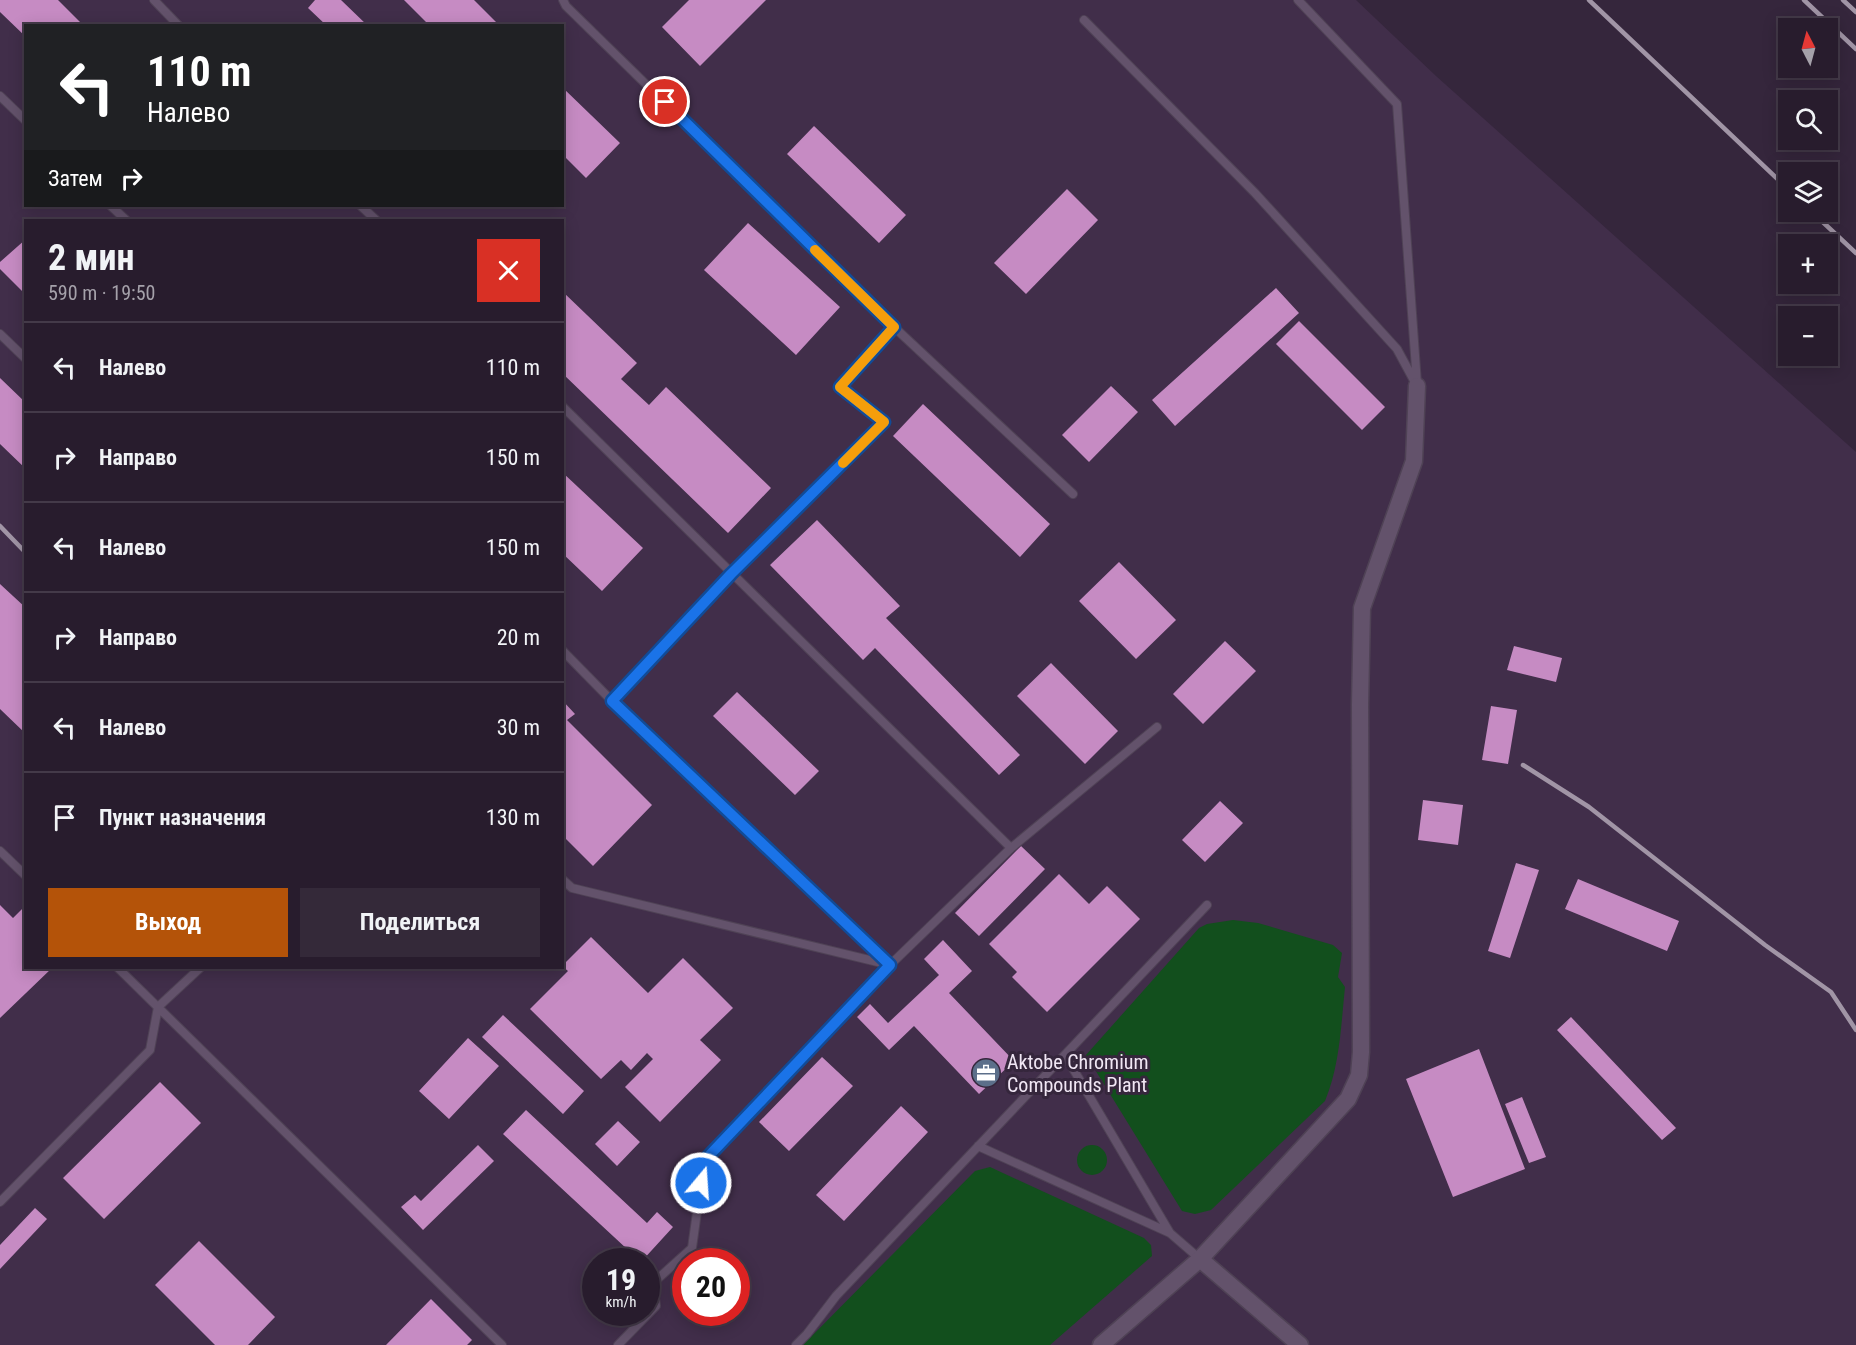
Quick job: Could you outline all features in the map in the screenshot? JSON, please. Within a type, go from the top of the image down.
[{"type":"street","points":[[1101,1345],[1200,1259],[1348,1100],[1359,1075],[1361,1052],[1362,608],[1414,460],[1417,386]]},
{"type":"street","points":[[1200,1259],[1300,1345]]},
{"type":"lane","points":[[154,0],[177,24]]},
{"type":"lane","points":[[563,0],[894,327],[1073,494]]},
{"type":"lane","points":[[1298,0],[1396,104],[1417,386]]},
{"type":"lane","points":[[1083,20],[1255,193],[1397,348],[1417,386]]},
{"type":"lane","points":[[0,96],[24,119]]},
{"type":"lane","points":[[112,207],[125,219]]},
{"type":"lane","points":[[362,207],[375,219]]},
{"type":"lane","points":[[612,701],[731,574],[884,422],[840,387],[894,327]]},
{"type":"lane","points":[[0,334],[24,357]]},
{"type":"lane","points":[[564,408],[1011,848]]},
{"type":"lane","points":[[564,652],[612,701],[890,965]]},
{"type":"lane","points":[[618,1345],[656,1306],[653,1283],[692,1248],[704,1161],[890,965],[1011,848],[1157,727]]},
{"type":"lane","points":[[0,851],[24,874]]},
{"type":"lane","points":[[564,881],[572,888],[890,965]]},
{"type":"lane","points":[[796,1345],[836,1296],[1207,905]]},
{"type":"lane","points":[[118,969],[502,1345]]},
{"type":"lane","points":[[0,1202],[150,1050],[158,1007],[199,969]]},
{"type":"lane","points":[[1065,1055],[1170,1233]]},
{"type":"lane","points":[[978,1146],[1170,1233],[1200,1259]]},
{"type":"shaded area","name":"Aktobe Chromium Compounds Plant","points":[[0,0],[1356,0],[1436,76],[1856,452],[1856,1345],[0,1345]]},
{"type":"green space","points":[[1233,920],[1258,923],[1333,945],[1342,953],[1338,977],[1345,987],[1339,1045],[1334,1073],[1325,1101],[1211,1210],[1195,1214],[1182,1211],[1086,1055],[1199,928],[1207,924]]},
{"type":"green space","points":[[1092,1145],[1103,1149],[1107,1160],[1103,1171],[1092,1175],[1081,1171],[1077,1160],[1081,1149]]},
{"type":"green space","points":[[990,1167],[1144,1238],[1151,1245],[1152,1256],[1050,1345],[803,1345],[975,1171]]},
{"type":"building","points":[[0,0],[58,0],[82,24],[24,24],[24,35],[0,12]]},
{"type":"building","points":[[315,0],[341,0],[366,24],[325,24],[308,8]]},
{"type":"building","points":[[404,0],[474,0],[498,24],[428,24]]},
{"type":"building","points":[[689,0],[766,0],[700,66],[662,27]]},
{"type":"building","points":[[564,89],[620,143],[586,178],[564,156]]},
{"type":"building","points":[[814,126],[906,215],[879,243],[787,154]]},
{"type":"building","points":[[1067,189],[1098,220],[1026,294],[994,263]]},
{"type":"building","points":[[748,223],[840,307],[796,355],[704,270]]},
{"type":"building","points":[[24,241],[24,293],[0,269],[0,262]]},
{"type":"building","points":[[1276,288],[1299,313],[1175,426],[1152,400]]},
{"type":"building","points":[[564,293],[637,363],[621,379],[649,405],[666,387],[771,488],[728,533],[564,375]]},
{"type":"building","points":[[1299,321],[1385,407],[1362,430],[1276,344]]},
{"type":"building","points":[[0,378],[24,401],[24,467],[0,444]]},
{"type":"building","points":[[1111,386],[1138,412],[1089,462],[1062,435]]},
{"type":"building","points":[[923,404],[1050,524],[1020,557],[893,436]]},
{"type":"building","points":[[564,474],[643,548],[602,591],[564,555]]},
{"type":"building","points":[[817,520],[900,606],[886,618],[1020,755],[999,775],[875,648],[863,660],[770,565]]},
{"type":"building","points":[[1119,562],[1176,620],[1136,659],[1079,601]]},
{"type":"building","points":[[0,584],[24,606],[24,732],[0,709]]},
{"type":"building","points":[[1225,641],[1256,671],[1203,724],[1173,694]]},
{"type":"building","points":[[1514,646],[1562,658],[1556,682],[1507,670]]},
{"type":"building","points":[[1051,663],[1118,731],[1085,764],[1017,696]]},
{"type":"building","points":[[737,692],[819,771],[795,795],[713,716]]},
{"type":"building","points":[[564,702],[575,714],[567,720],[652,805],[593,866],[564,837]]},
{"type":"building","points":[[1491,706],[1517,710],[1508,764],[1482,760]]},
{"type":"building","points":[[1423,800],[1463,805],[1458,845],[1418,840]]},
{"type":"building","points":[[1220,801],[1243,823],[1205,862],[1182,840]]},
{"type":"building","points":[[1021,846],[1045,869],[979,936],[955,913]]},
{"type":"building","points":[[1516,863],[1539,870],[1510,958],[1488,951]]},
{"type":"building","points":[[1059,874],[1089,904],[1107,886],[1140,919],[1047,1012],[1012,977],[1017,972],[989,944]]},
{"type":"building","points":[[1578,879],[1679,921],[1667,951],[1565,909]]},
{"type":"building","points":[[0,905],[13,918],[24,909],[24,969],[51,969],[0,1018]]},
{"type":"building","points":[[591,937],[648,993],[683,958],[733,1008],[700,1040],[721,1060],[660,1122],[625,1087],[653,1059],[647,1053],[631,1070],[621,1060],[601,1079],[530,1009],[568,971],[564,968],[564,964]]},
{"type":"building","points":[[943,940],[972,971],[949,993],[1014,1061],[979,1094],[914,1026],[889,1050],[857,1017],[870,1004],[888,1023],[939,975],[924,959]]},
{"type":"building","points":[[503,1015],[584,1091],[563,1114],[482,1037]]},
{"type":"building","points":[[1571,1017],[1676,1128],[1662,1140],[1557,1030]]},
{"type":"building","points":[[468,1038],[499,1066],[449,1119],[419,1091]]},
{"type":"building","points":[[1479,1049],[1525,1169],[1453,1197],[1406,1079]]},
{"type":"building","points":[[822,1057],[853,1086],[789,1151],[759,1122]]},
{"type":"building","points":[[160,1082],[201,1123],[104,1219],[63,1178]]},
{"type":"building","points":[[1522,1097],[1546,1157],[1529,1163],[1505,1104]]},
{"type":"building","points":[[901,1106],[928,1132],[844,1221],[816,1195]]},
{"type":"building","points":[[526,1110],[647,1223],[657,1212],[673,1227],[654,1248],[626,1248],[503,1134]]},
{"type":"building","points":[[618,1121],[640,1142],[617,1166],[595,1144]]},
{"type":"building","points":[[478,1145],[494,1161],[423,1230],[401,1207],[415,1195],[421,1201]]},
{"type":"building","points":[[35,1208],[47,1219],[0,1269],[0,1245]]},
{"type":"building","points":[[199,1241],[275,1317],[248,1345],[215,1345],[155,1285]]},
{"type":"building","points":[[431,1299],[472,1340],[467,1345],[386,1345]]},
{"type":"railway","points":[[1589,0],[1778,180]]},
{"type":"railway","points":[[1804,0],[1856,49]]},
{"type":"railway","points":[[1843,0],[1856,12]]},
{"type":"railway","points":[[1823,222],[1856,253]]},
{"type":"railway","points":[[0,526],[24,551]]},
{"type":"railway","points":[[1523,765],[1589,807],[1765,945],[1831,992],[1856,1030]]},
{"type":"slow traffic","points":[[815,250],[894,327],[840,387],[884,422],[843,463]]},
{"type":"place","name":"Aktobe Chromium Compounds Plant","points":[[986,1073]]},
{"type":"route","points":[[665,102],[894,327],[840,387],[884,422],[731,574],[612,701],[890,965],[704,1161],[701,1183]]}]
